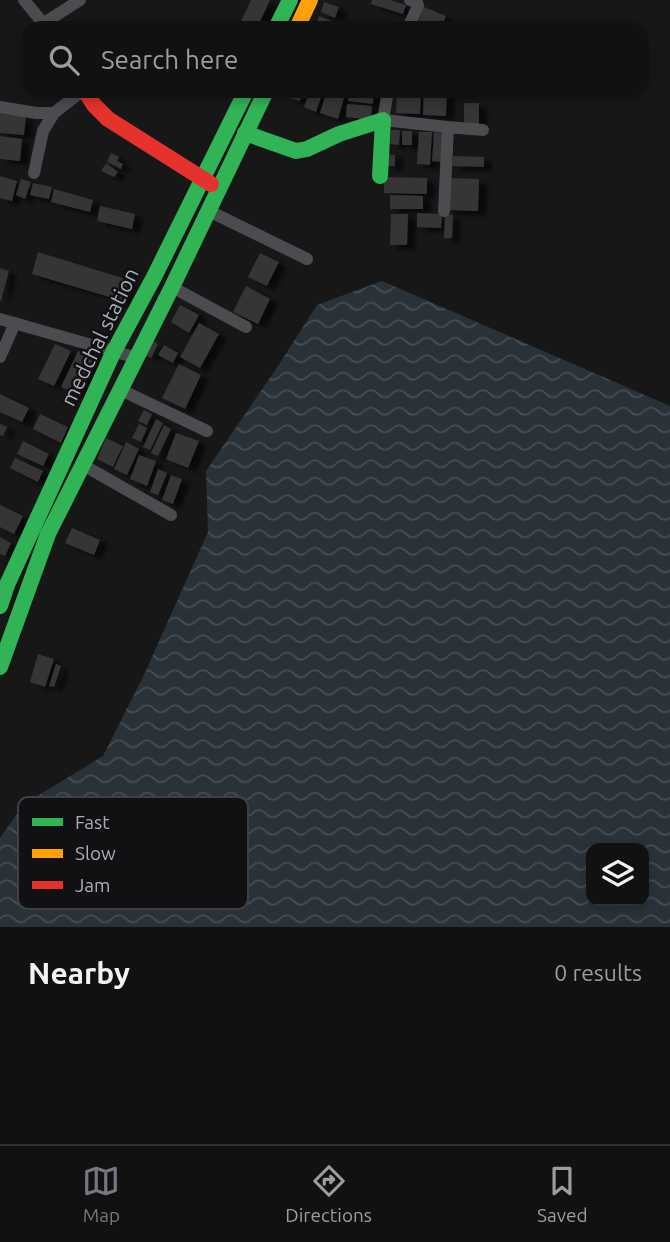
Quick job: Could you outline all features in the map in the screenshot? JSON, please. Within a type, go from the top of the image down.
[{"type":"street","points":[[24,0],[42,21]]},
{"type":"street","points":[[51,21],[80,0]]},
{"type":"street","points":[[280,21],[290,0]]},
{"type":"street","points":[[300,21],[310,0]]},
{"type":"street","points":[[410,0],[417,2],[418,6],[411,21]]},
{"type":"street","points":[[34,173],[43,131],[54,113],[74,98]]},
{"type":"street","points":[[89,98],[108,119],[204,178],[218,190]]},
{"type":"street","name":"medchal station","points":[[0,606],[4,585],[113,353],[243,98]]},
{"type":"street","points":[[0,667],[48,534],[172,287],[262,98]]},
{"type":"street","points":[[380,176],[387,98]]},
{"type":"street","points":[[0,107],[54,113]]},
{"type":"street","points":[[245,133],[296,151],[383,120],[483,130]]},
{"type":"street","points":[[444,212],[448,127]]},
{"type":"street","points":[[209,211],[307,259]]},
{"type":"street","points":[[172,287],[246,327]]},
{"type":"street","points":[[0,319],[137,358]]},
{"type":"street","points":[[0,357],[15,323]]},
{"type":"street","points":[[121,390],[207,432]]},
{"type":"street","points":[[83,465],[171,515]]},
{"type":"water","points":[[382,281],[670,406],[670,927],[0,927],[0,838],[18,812],[18,909],[248,909],[248,797],[36,797],[103,756],[144,675],[208,532],[206,471],[317,305]]},
{"type":"building","points":[[251,0],[270,0],[260,21],[241,21]]},
{"type":"building","points":[[372,0],[390,0],[406,5],[403,14],[371,4]]},
{"type":"building","points":[[324,2],[339,7],[335,18],[321,12]]},
{"type":"building","points":[[424,7],[446,16],[444,21],[419,21]]},
{"type":"building","points":[[319,16],[332,21],[317,21]]},
{"type":"building","points":[[307,98],[321,98],[316,112],[304,107]]},
{"type":"building","points":[[325,98],[344,98],[338,119],[320,113]]},
{"type":"building","points":[[348,98],[373,98],[373,104],[348,101]]},
{"type":"building","points":[[397,98],[421,98],[420,114],[396,113]]},
{"type":"building","points":[[424,98],[447,98],[446,116],[423,115]]},
{"type":"building","points":[[464,103],[479,103],[479,125],[464,125]]},
{"type":"building","points":[[347,104],[372,106],[371,120],[346,117]]},
{"type":"building","points":[[0,113],[26,116],[24,135],[0,133]]},
{"type":"building","points":[[391,130],[400,130],[399,145],[390,144]]},
{"type":"building","points":[[402,131],[412,131],[412,145],[402,145]]},
{"type":"building","points":[[419,132],[432,132],[430,165],[417,164]]},
{"type":"building","points":[[434,132],[444,133],[443,162],[432,161]]},
{"type":"building","points":[[0,136],[22,139],[20,161],[0,159]]},
{"type":"building","points":[[111,153],[119,157],[117,161],[123,164],[121,169],[107,162]]},
{"type":"building","points":[[387,154],[395,155],[395,166],[387,166]]},
{"type":"building","points":[[453,156],[484,157],[484,167],[452,166]]},
{"type":"building","points":[[106,163],[118,172],[114,177],[101,171]]},
{"type":"building","points":[[0,176],[17,181],[12,201],[0,198]]},
{"type":"building","points":[[384,177],[427,178],[427,194],[384,193]]},
{"type":"building","points":[[448,178],[479,179],[478,211],[447,210]]},
{"type":"building","points":[[21,179],[31,182],[25,199],[16,195]]},
{"type":"building","points":[[33,183],[52,187],[49,199],[30,195]]},
{"type":"building","points":[[54,189],[93,200],[90,212],[51,202]]},
{"type":"building","points":[[390,195],[423,196],[423,209],[390,209]]},
{"type":"building","points":[[100,206],[135,214],[132,229],[97,221]]},
{"type":"building","points":[[417,213],[442,214],[441,228],[417,227]]},
{"type":"building","points":[[391,214],[408,214],[407,245],[390,245]]},
{"type":"building","points":[[445,214],[453,215],[452,238],[444,238]]},
{"type":"building","points":[[38,252],[129,280],[123,301],[32,274]]},
{"type":"building","points":[[260,253],[279,262],[267,286],[248,277]]},
{"type":"building","points":[[0,268],[9,271],[1,301],[0,301]]},
{"type":"building","points":[[246,286],[270,299],[258,324],[233,312]]},
{"type":"building","points":[[180,305],[199,315],[189,333],[171,322]]},
{"type":"building","points":[[199,323],[219,334],[200,368],[180,357]]},
{"type":"building","points":[[153,341],[158,344],[151,358],[145,355]]},
{"type":"building","points":[[55,344],[71,351],[54,386],[38,379]]},
{"type":"building","points":[[164,345],[178,353],[173,363],[158,355]]},
{"type":"building","points":[[78,351],[96,360],[79,396],[61,387]]},
{"type":"building","points":[[179,364],[201,375],[185,409],[162,398]]},
{"type":"building","points":[[0,394],[29,408],[22,422],[0,412]]},
{"type":"building","points":[[144,410],[152,414],[147,425],[138,421]]},
{"type":"building","points":[[40,414],[68,427],[61,443],[33,429]]},
{"type":"building","points":[[156,419],[163,423],[150,450],[143,447]]},
{"type":"building","points":[[0,424],[7,427],[3,436],[0,435]]},
{"type":"building","points":[[139,424],[147,428],[141,442],[132,438]]},
{"type":"building","points":[[164,425],[171,429],[158,456],[151,453]]},
{"type":"building","points":[[176,433],[199,441],[188,468],[166,459]]},
{"type":"building","points":[[106,438],[123,446],[113,467],[97,459]]},
{"type":"building","points":[[23,441],[49,454],[43,466],[17,454]]},
{"type":"building","points":[[126,442],[139,449],[127,475],[114,469]]},
{"type":"building","points":[[139,455],[156,461],[147,486],[130,479]]},
{"type":"building","points":[[15,458],[43,471],[38,482],[10,468]]},
{"type":"building","points":[[158,469],[167,473],[158,495],[150,492]]},
{"type":"building","points":[[171,475],[182,479],[173,504],[162,500]]},
{"type":"building","points":[[0,505],[23,516],[14,534],[0,527]]},
{"type":"building","points":[[72,528],[100,540],[94,555],[65,543]]},
{"type":"building","points":[[0,537],[11,543],[5,556],[0,554]]},
{"type":"building","points":[[38,654],[54,659],[45,687],[30,682]]},
{"type":"building","points":[[56,664],[61,666],[54,687],[49,686]]},
{"type":"traffic: fast","points":[[280,21],[290,0]]},
{"type":"traffic: fast","points":[[0,606],[7,585],[113,353],[154,277],[243,98]]},
{"type":"traffic: fast","points":[[0,667],[48,534],[172,287],[263,98]]},
{"type":"traffic: fast","points":[[245,133],[296,151],[383,120],[380,176]]},
{"type":"traffic: slow","points":[[300,21],[310,0]]},
{"type":"traffic: jam","points":[[90,98],[108,119],[211,184]]}]
